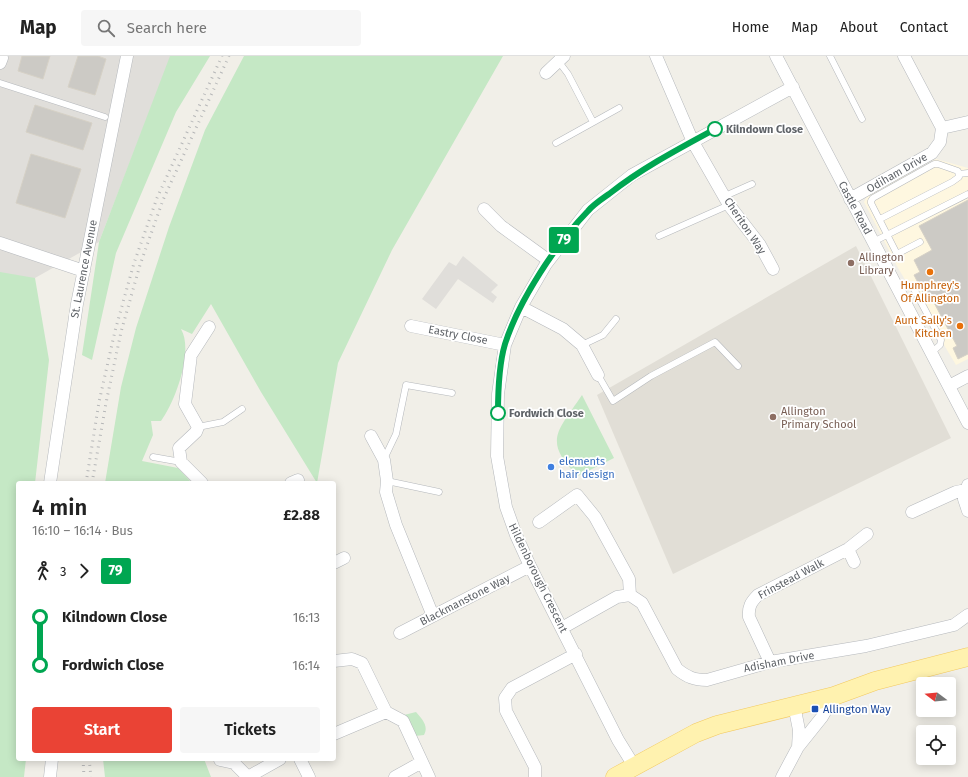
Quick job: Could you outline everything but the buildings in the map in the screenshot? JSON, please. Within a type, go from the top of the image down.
[{"type":"main road","points":[[615,777],[696,733],[717,725],[794,704],[834,696],[875,681],[968,657]]},
{"type":"street","name":"St. Laurence Avenue","points":[[50,481],[77,304],[101,180],[128,56]]},
{"type":"street","points":[[656,56],[693,142]]},
{"type":"street","name":"Castle Road","points":[[776,56],[968,423]]},
{"type":"street","points":[[904,56],[942,128],[968,122]]},
{"type":"street","points":[[546,73],[561,59]]},
{"type":"street","name":"Hildenborough Crescent","points":[[634,766],[618,740],[576,654],[530,566],[516,535],[506,507],[497,456],[498,394],[505,345],[521,307],[548,260],[588,210],[632,175],[793,87]]},
{"type":"street","name":"Odiham Drive","points":[[850,199],[932,153],[940,142],[942,128]]},
{"type":"street","name":"Cheriton Way","points":[[693,142],[727,201],[760,246],[773,269]]},
{"type":"street","points":[[484,209],[501,226],[548,260]]},
{"type":"street","points":[[0,243],[84,271]]},
{"type":"street","points":[[521,307],[563,329],[582,345],[598,375]]},
{"type":"street","name":"Eastry Close","points":[[411,326],[505,345]]},
{"type":"street","points":[[200,481],[181,462],[179,448],[196,432],[198,427],[185,404],[191,356],[209,327]]},
{"type":"street","points":[[949,386],[968,376]]},
{"type":"street","points":[[371,436],[384,460],[387,481],[386,492],[396,525],[433,616]]},
{"type":"street","points":[[967,488],[964,499],[968,511]]},
{"type":"street","points":[[912,512],[967,488]]},
{"type":"street","points":[[538,522],[577,495],[595,517],[629,579],[630,595],[618,597],[562,628]]},
{"type":"street","name":"Frinstead Walk","points":[[770,662],[749,617],[748,609],[752,601],[758,595],[848,549],[867,534]]},
{"type":"street","points":[[848,549],[854,562]]},
{"type":"street","name":"Blackmanstone Way","points":[[400,633],[530,566]]},
{"type":"street","name":"Adisham Drive","points":[[630,595],[642,603],[677,670],[696,680],[706,680],[770,662],[866,646],[954,625],[968,615]]},
{"type":"street","points":[[535,777],[535,767],[506,711],[505,698],[512,688],[576,654]]},
{"type":"street","points":[[336,661],[352,659],[362,663],[386,712],[403,721],[429,777]]},
{"type":"street","points":[[782,777],[798,747],[822,717],[834,696]]},
{"type":"street","points":[[794,704],[799,730],[798,747]]},
{"type":"street","points":[[336,733],[386,712]]},
{"type":"street","points":[[50,777],[52,761]]},
{"type":"street","points":[[225,761],[234,763],[248,777],[276,761]]},
{"type":"street","points":[[301,761],[309,777]]},
{"type":"street","points":[[396,777],[422,762]]},
{"type":"lane","points":[[830,56],[862,119]]},
{"type":"lane","points":[[561,59],[593,122]]},
{"type":"lane","points":[[0,83],[105,117]]},
{"type":"lane","points":[[556,143],[619,108]]},
{"type":"lane","points":[[920,242],[897,254],[871,203],[873,198],[934,164],[958,170],[960,174]]},
{"type":"lane","points":[[880,220],[952,182],[959,177],[960,174],[968,173]]},
{"type":"lane","points":[[659,236],[727,201],[752,184]]},
{"type":"lane","points":[[873,242],[968,194]]},
{"type":"lane","points":[[582,345],[603,335],[616,319]]},
{"type":"lane","points":[[598,375],[613,401],[651,376],[715,342],[738,366]]},
{"type":"lane","points":[[384,460],[396,434],[406,385],[452,394]]},
{"type":"lane","points":[[198,427],[223,422],[242,409]]},
{"type":"lane","points":[[153,457],[181,462]]},
{"type":"lane","points":[[387,481],[439,492]]},
{"type":"shaded area","points":[[0,56],[171,56],[99,242],[35,278],[0,517]]},
{"type":"shaded area","points":[[936,159],[968,168],[968,359],[956,365],[898,268],[864,202],[867,196]]},
{"type":"shaded area","name":"Allington Primary School","points":[[856,246],[951,438],[673,574],[597,395]]},
{"type":"shaded area","points":[[463,256],[498,285],[491,292],[497,297],[493,303],[458,279],[436,309],[422,299],[449,262],[456,266]]},
{"type":"green space","points":[[170,56],[210,56],[176,112],[116,253],[92,360],[82,355],[99,242]]},
{"type":"green space","points":[[244,56],[503,56],[392,250],[338,363],[317,481],[316,481],[261,392],[211,304],[192,334],[181,329],[184,338],[185,350],[181,376],[172,402],[161,421],[151,421],[153,435],[142,461],[178,468],[190,481],[105,481],[121,387],[136,328],[169,227],[205,130]]},
{"type":"green space","points":[[0,272],[35,278],[49,360],[35,481],[16,481],[16,761],[26,761],[24,777],[0,777]]},
{"type":"green space","points":[[582,395],[614,458],[578,476],[560,454],[557,444],[561,427]]},
{"type":"green space","points":[[416,712],[425,726],[426,729],[424,735],[415,736],[404,715]]},
{"type":"green space","points":[[103,761],[205,761],[211,777],[105,777]]},
{"type":"railway","points":[[86,481],[99,402],[115,331],[134,263],[157,198],[222,56]]},
{"type":"railway","points":[[92,481],[106,403],[121,332],[140,265],[163,200],[229,56]]},
{"type":"railway","points":[[83,761],[84,777]]},
{"type":"railway","points":[[89,761],[91,777]]},
{"type":"bus line","name":"79","points":[[498,413],[498,394],[505,345],[521,307],[548,260],[588,210],[632,175],[715,129]]},
{"type":"place","name":"Kilndown Close","points":[[715,129]]},
{"type":"place","name":"Allington Library","points":[[851,263]]},
{"type":"place","name":"Humphrey's Of Allington","points":[[930,272]]},
{"type":"place","name":"Aunt Sally's Kitchen","points":[[960,326]]},
{"type":"place","name":"Fordwich Close","points":[[498,413]]},
{"type":"place","name":"Allington Primary School","points":[[773,417]]},
{"type":"place","name":"elements hair design","points":[[551,467]]},
{"type":"place","name":"Allington Way","points":[[815,709]]}]
